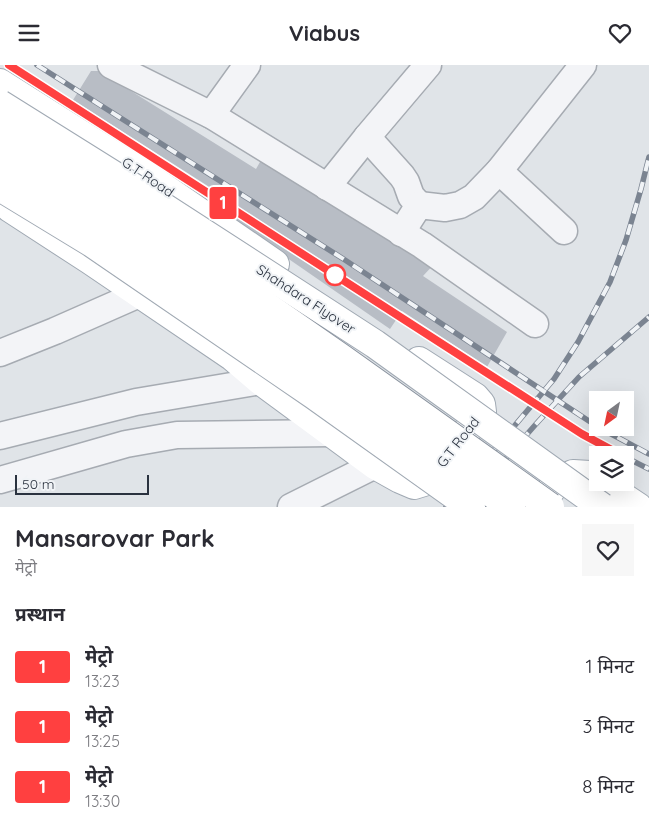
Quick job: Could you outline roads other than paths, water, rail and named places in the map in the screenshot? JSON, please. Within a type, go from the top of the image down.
[{"type":"main road","name":"G.T Road","points":[[0,83],[147,176],[315,292],[475,397],[481,404],[482,412],[427,481],[414,485],[375,465],[261,381],[233,357],[90,260],[0,202]]},
{"type":"main road","name":"Shahdara Flyover","points":[[0,104],[131,186],[375,344],[602,507]]},
{"type":"main road","name":"Shahdara Flyover","points":[[0,132],[118,203],[341,358],[550,507]]},
{"type":"main road","points":[[0,160],[108,225],[330,375],[512,507]]},
{"type":"main road","points":[[0,187],[92,243],[314,395],[471,507]]},
{"type":"main road","points":[[538,507],[557,482],[573,474],[589,475]]},
{"type":"main road","points":[[614,491],[638,507]]},
{"type":"street","points":[[111,65],[211,115],[422,245],[535,324]]},
{"type":"street","points":[[211,115],[246,65]]},
{"type":"street","points":[[327,187],[428,65]]},
{"type":"street","points":[[367,137],[402,176],[411,196],[419,205],[445,208],[460,205],[474,197],[499,171],[583,65]]},
{"type":"street","points":[[499,171],[564,231]]},
{"type":"street","points":[[401,233],[419,205]]},
{"type":"street","points":[[0,353],[55,331],[139,293]]},
{"type":"street","points":[[0,436],[136,402],[261,381]]},
{"type":"street","points":[[0,480],[126,444],[177,435],[332,433]]},
{"type":"street","points":[[291,507],[375,465]]},
{"type":"railway","points":[[9,65],[582,434],[604,446]]},
{"type":"railway","points":[[37,65],[345,260],[589,421]]},
{"type":"railway","points":[[446,507],[554,379],[578,342],[610,282],[626,240],[649,157]]},
{"type":"railway","points":[[463,507],[579,377],[649,317]]},
{"type":"railway","points":[[615,436],[649,454]]},
{"type":"railway","points":[[634,462],[649,469]]},
{"type":"metro line","name":"1","points":[[9,65],[582,434],[604,446]]}]
